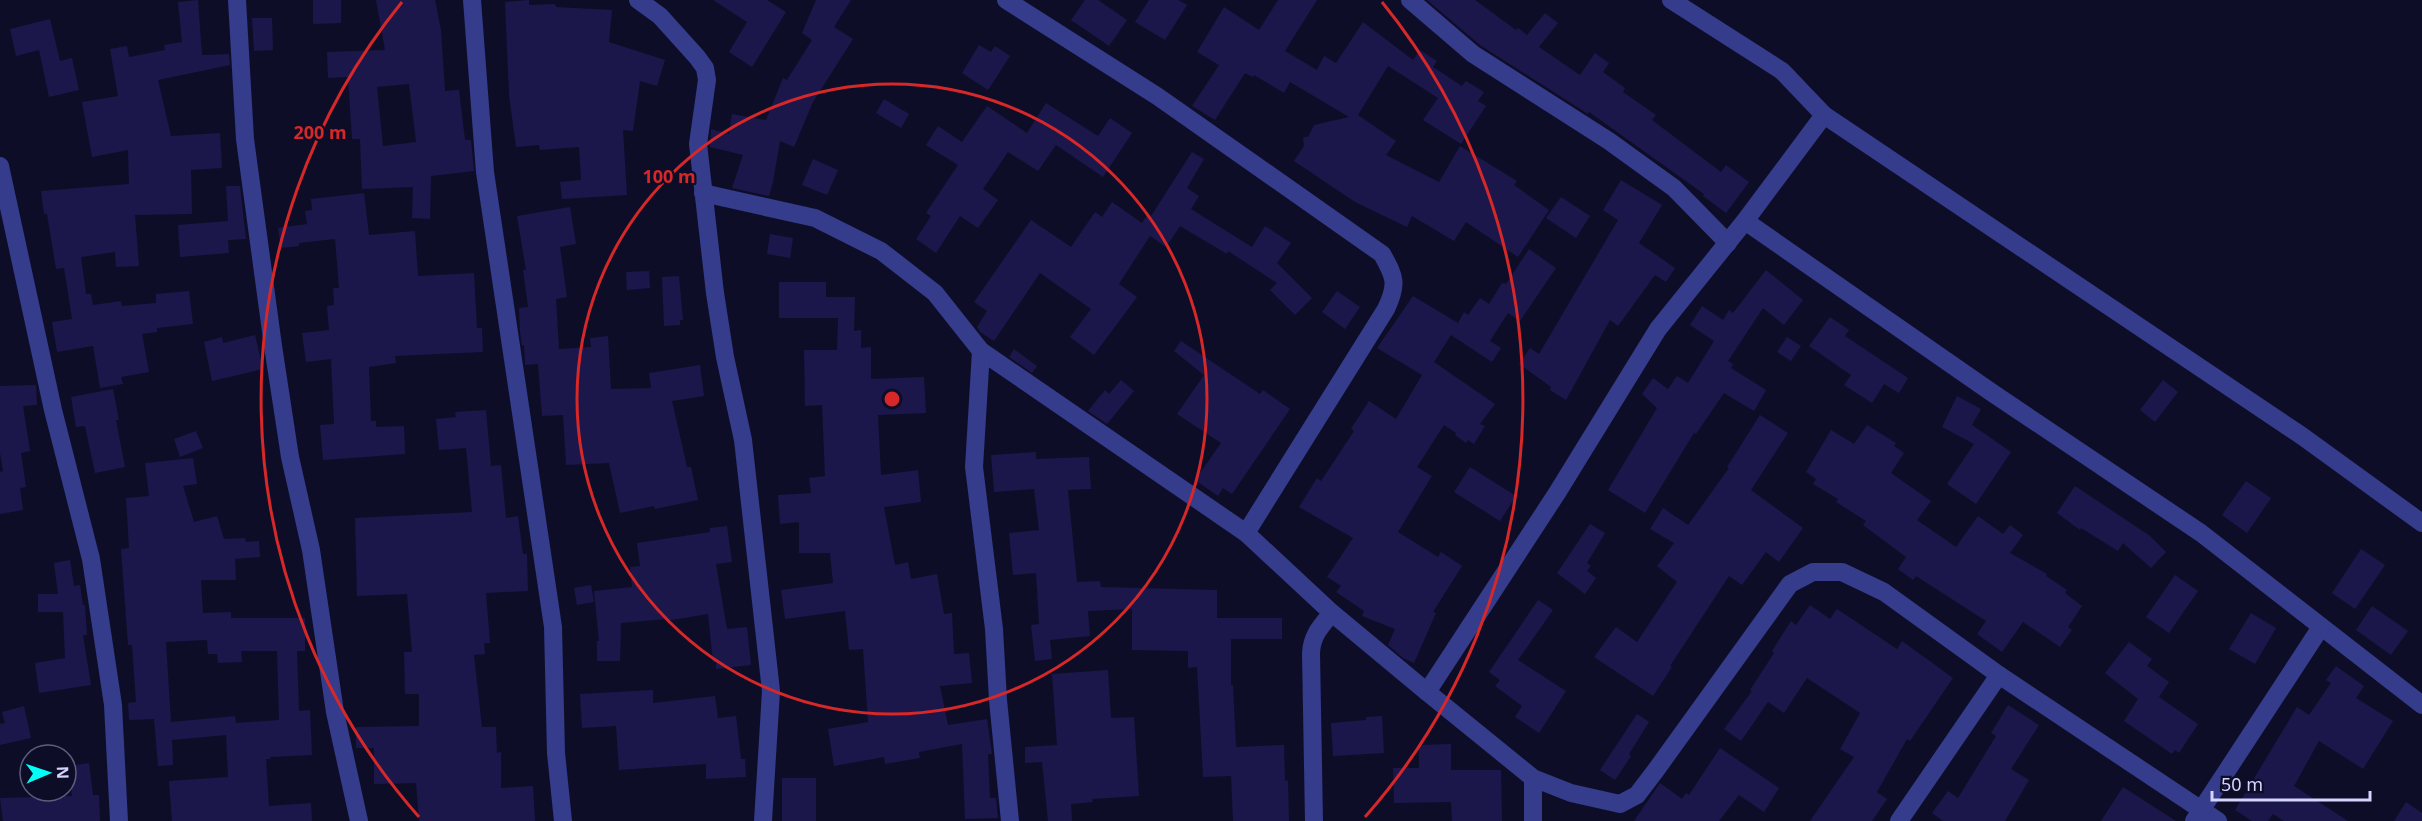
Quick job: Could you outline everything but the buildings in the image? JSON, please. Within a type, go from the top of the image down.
[{"type":"street","points":[[237,0],[245,139],[273,346],[290,458],[311,550],[335,712],[359,821]]},
{"type":"street","points":[[472,0],[485,172],[553,627],[556,753],[563,821]]},
{"type":"street","points":[[638,0],[660,16],[705,68],[707,80],[698,144],[703,193],[724,357],[743,440],[771,691],[763,821]]},
{"type":"street","points":[[1006,0],[1156,96],[1382,254],[1392,273],[1394,291],[1386,309],[1246,532]]},
{"type":"street","points":[[1410,0],[1473,54],[1609,141],[1674,188],[1728,243]]},
{"type":"street","points":[[1671,0],[1782,70],[1824,115],[2292,429],[2422,523]]},
{"type":"street","points":[[1427,692],[1557,493],[1658,329],[1728,243],[1824,115]]},
{"type":"street","points":[[0,166],[53,411],[91,559],[113,705],[119,821]]},
{"type":"street","points":[[703,193],[815,218],[882,251],[935,293],[981,351],[1246,532],[1332,613],[1533,778],[1580,795],[1620,804],[1628,802],[1637,795],[1656,770],[1790,584],[1813,572],[1842,572],[1884,592],[2198,815],[2218,821]]},
{"type":"street","points":[[1745,221],[1991,392],[2201,533],[2422,705]]},
{"type":"street","points":[[981,351],[974,467],[993,629],[1010,821]]},
{"type":"street","points":[[1314,821],[1312,641],[1317,630],[1332,613]]},
{"type":"street","points":[[2198,815],[2321,627]]},
{"type":"street","points":[[1899,821],[1999,675]]},
{"type":"street","points":[[1533,778],[1533,821]]}]
